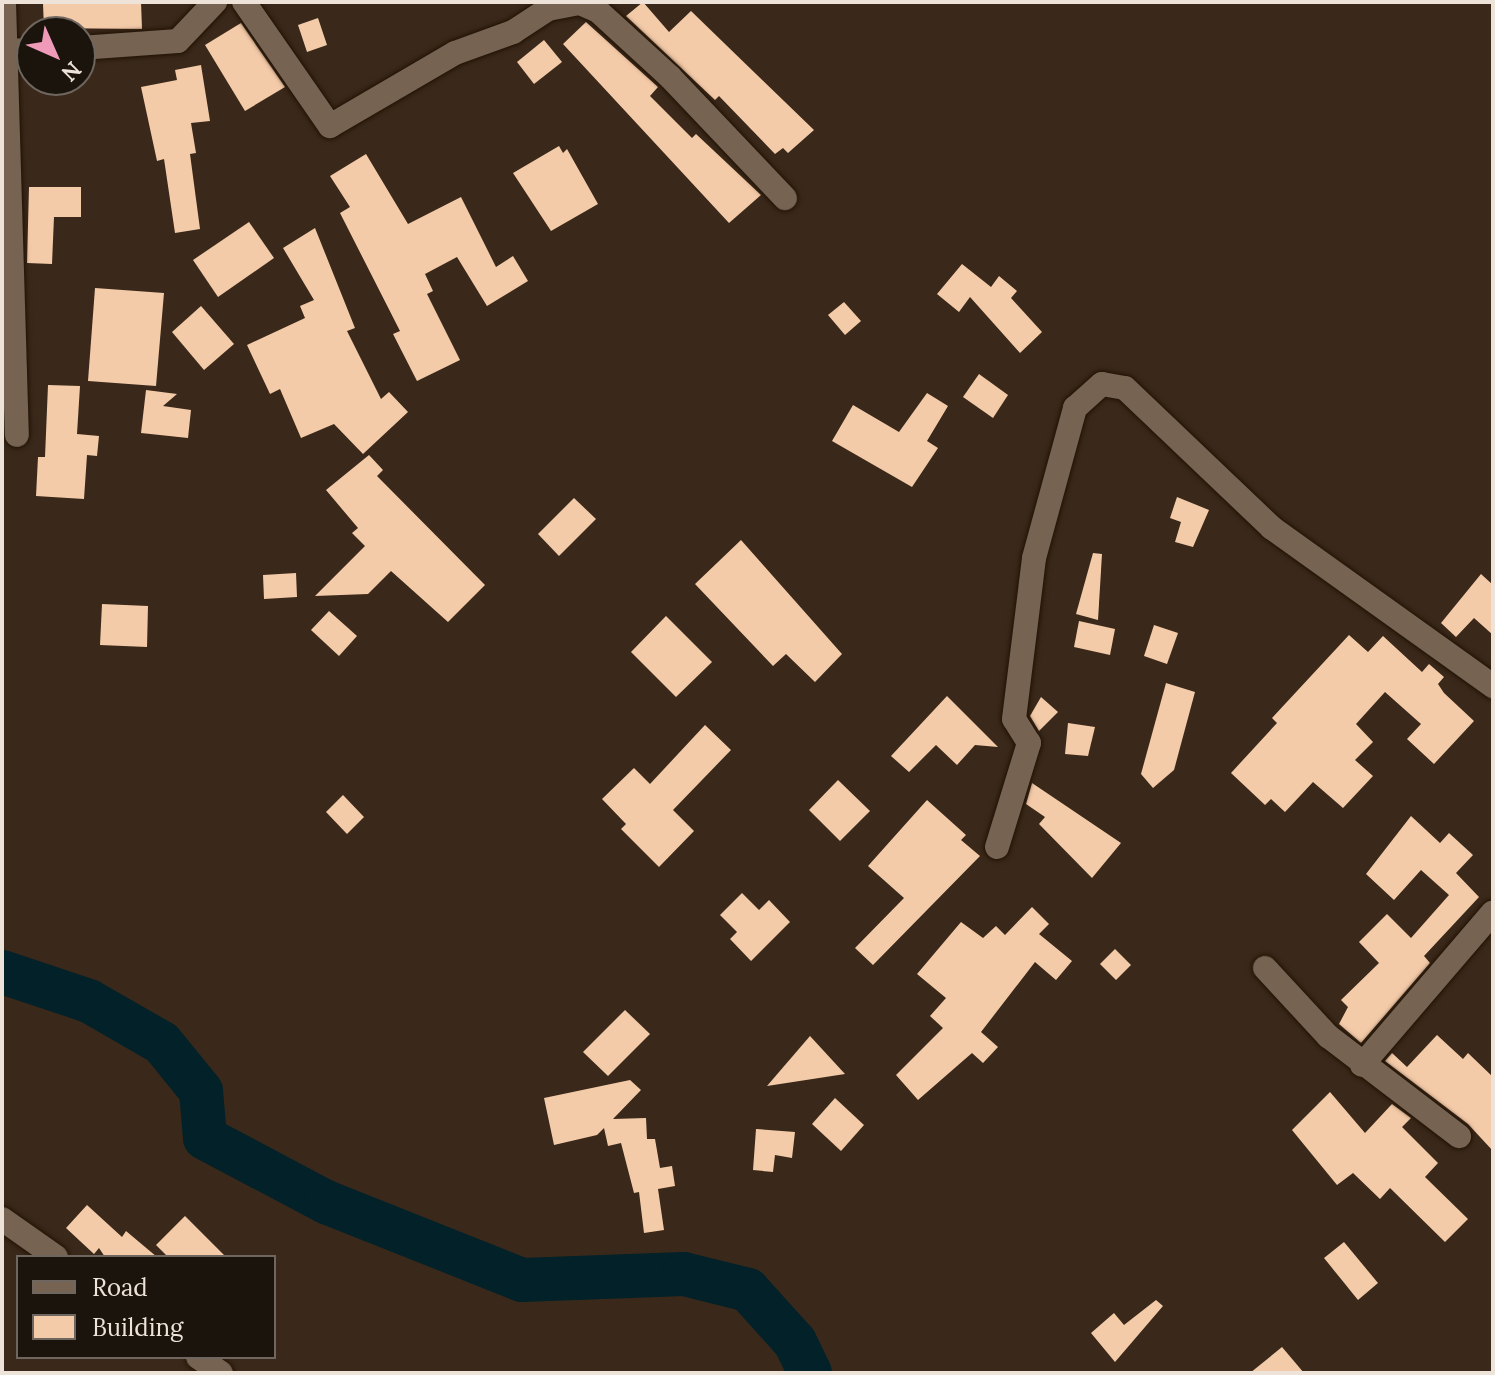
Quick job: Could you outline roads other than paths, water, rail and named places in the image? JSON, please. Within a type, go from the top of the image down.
[{"type":"street","points":[[4,2],[17,435]]},
{"type":"street","points":[[96,47],[178,41],[215,2]]},
{"type":"street","points":[[244,2],[330,126],[455,53],[513,32],[548,9],[580,3],[598,11],[670,77],[785,198]]},
{"type":"street","points":[[997,847],[1029,743],[1014,719],[1034,558],[1058,455],[1075,408],[1102,384],[1125,388],[1272,528],[1493,686]]},
{"type":"street","points":[[1362,1065],[1493,912]]},
{"type":"street","points":[[1265,968],[1362,1065],[1459,1136]]},
{"type":"street","points":[[2,1219],[53,1255]]},
{"type":"street","points":[[201,1359],[221,1373]]},
{"type":"waterway","points":[[2,972],[89,1001],[162,1043],[201,1091],[205,1138],[326,1202],[522,1280],[684,1274],[748,1290],[795,1342],[810,1373]]}]
